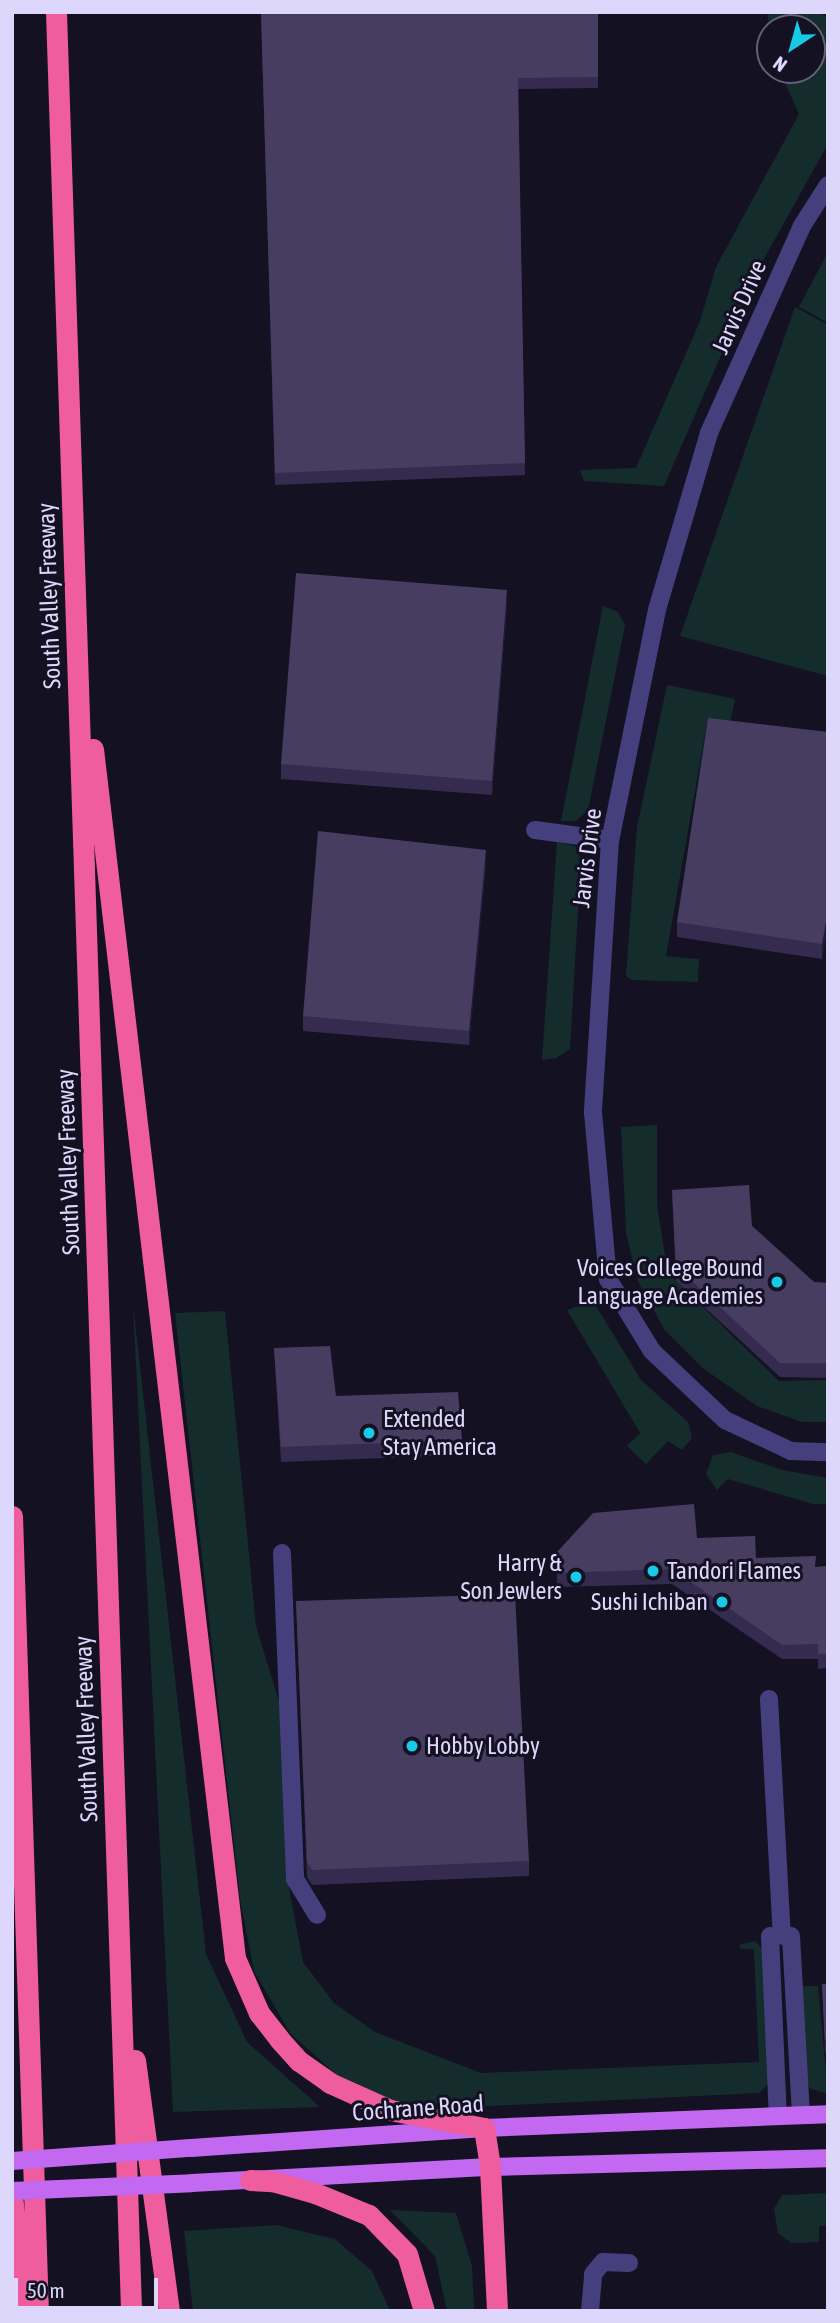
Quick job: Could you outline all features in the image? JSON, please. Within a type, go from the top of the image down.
[{"type":"highway","name":"South Valley Freeway","points":[[56,12],[131,2311]]},
{"type":"highway","points":[[76,608],[235,1958],[259,2013],[279,2039],[330,2083],[390,2110],[484,2128],[490,2167],[497,2311]]},
{"type":"highway","points":[[12,1516],[38,2311]]},
{"type":"highway","points":[[119,1943],[169,2311]]},
{"type":"highway","points":[[250,2180],[272,2180],[315,2193],[369,2215],[407,2254],[424,2311]]},
{"type":"highway","points":[[12,2194],[26,2311]]},
{"type":"main road","name":"Cochrane Road","points":[[12,2161],[484,2128],[828,2114]]},
{"type":"main road","points":[[12,2194],[490,2167],[828,2158]]},
{"type":"street","name":"Jarvis Drive","points":[[828,184],[802,226],[709,433],[657,610],[610,840],[593,1112],[608,1279],[652,1352],[725,1420],[791,1451],[828,1452]]},
{"type":"street","points":[[534,830],[610,840]]},
{"type":"street","points":[[282,1553],[295,1879],[317,1915]]},
{"type":"street","points":[[769,1699],[781,1936],[801,2115]]},
{"type":"street","points":[[778,2116],[781,1936]]},
{"type":"street","points":[[590,2311],[593,2274],[603,2262],[629,2263]]},
{"type":"green space","points":[[767,12],[820,14],[767,14]]},
{"type":"green space","points":[[826,16],[828,144],[760,266],[664,486],[584,481],[580,470],[636,468],[700,321],[716,267],[799,114],[785,84],[826,84]]},
{"type":"green space","points":[[828,252],[828,323],[799,307]]},
{"type":"green space","points":[[795,307],[828,325],[828,676],[680,636]]},
{"type":"green space","points":[[603,606],[618,612],[625,625],[588,810],[576,821],[561,821]]},
{"type":"green space","points":[[667,685],[735,699],[729,728],[707,723],[666,956],[699,959],[698,982],[632,980],[626,976],[637,827]]},
{"type":"green space","points":[[557,842],[575,846],[581,860],[570,1049],[556,1058],[542,1060]]},
{"type":"green space","points":[[657,1125],[657,1206],[668,1273],[779,1381],[828,1380],[828,1422],[802,1422],[757,1406],[704,1369],[664,1329],[638,1281],[626,1233],[621,1127]]},
{"type":"green space","points":[[593,1301],[641,1380],[688,1422],[692,1438],[682,1450],[668,1441],[646,1464],[627,1446],[640,1433],[567,1310]]},
{"type":"green space","points":[[133,1304],[206,1954],[247,2042],[320,2107],[173,2112]]},
{"type":"green space","points":[[225,1311],[256,1626],[280,1705],[288,1883],[303,1962],[334,2003],[375,2032],[481,2073],[759,2062],[754,1949],[741,1949],[739,1945],[755,1941],[765,1952],[768,2084],[759,2093],[449,2108],[394,2103],[341,2079],[290,2033],[254,1971],[240,1899],[175,1313]]},
{"type":"green space","points":[[731,1452],[782,1470],[828,1478],[828,1504],[813,1504],[728,1479],[717,1490],[706,1474],[713,1455]]},
{"type":"green space","points":[[800,1986],[818,1986],[828,2094],[809,2088],[803,2074]]},
{"type":"green space","points":[[828,2193],[828,2225],[819,2226],[819,2242],[791,2243],[778,2233],[774,2209],[782,2195]]},
{"type":"green space","points":[[390,2210],[456,2213],[472,2266],[474,2311],[447,2311],[435,2256]]},
{"type":"green space","points":[[276,2225],[335,2239],[372,2271],[390,2311],[193,2311],[184,2231]]},
{"type":"building","points":[[261,12],[598,12],[598,77],[518,78],[525,463],[275,473]]},
{"type":"building","points":[[296,573],[507,590],[492,781],[281,764]]},
{"type":"building","points":[[708,718],[828,732],[828,910],[822,944],[677,922]]},
{"type":"building","points":[[318,831],[486,850],[469,1031],[303,1016]]},
{"type":"building","points":[[749,1185],[752,1226],[814,1282],[828,1283],[828,1363],[780,1363],[676,1266],[672,1190]]},
{"type":"building","name":"Extended Stay America","points":[[330,1346],[336,1396],[458,1392],[462,1440],[281,1447],[274,1348]]},
{"type":"building","points":[[694,1504],[697,1538],[755,1536],[756,1558],[816,1556],[815,1567],[828,1566],[828,1654],[818,1654],[818,1644],[782,1645],[672,1569],[557,1573],[557,1552],[593,1513]]},
{"type":"building","name":"Hobby Lobby","points":[[515,1594],[529,1861],[312,1870],[307,1862],[296,1601]]},
{"type":"building","points":[[822,1984],[828,1984],[828,2039],[825,2039]]},
{"type":"place","name":"Voices College Bound Language Academies","points":[[777,1282]]},
{"type":"place","name":"Extended Stay America","points":[[369,1433]]},
{"type":"place","name":"Tandori Flames","points":[[653,1571]]},
{"type":"place","name":"Harry & Son Jewlers","points":[[576,1577]]},
{"type":"place","name":"Sushi Ichiban","points":[[722,1602]]},
{"type":"place","name":"Hobby Lobby","points":[[412,1746]]}]
